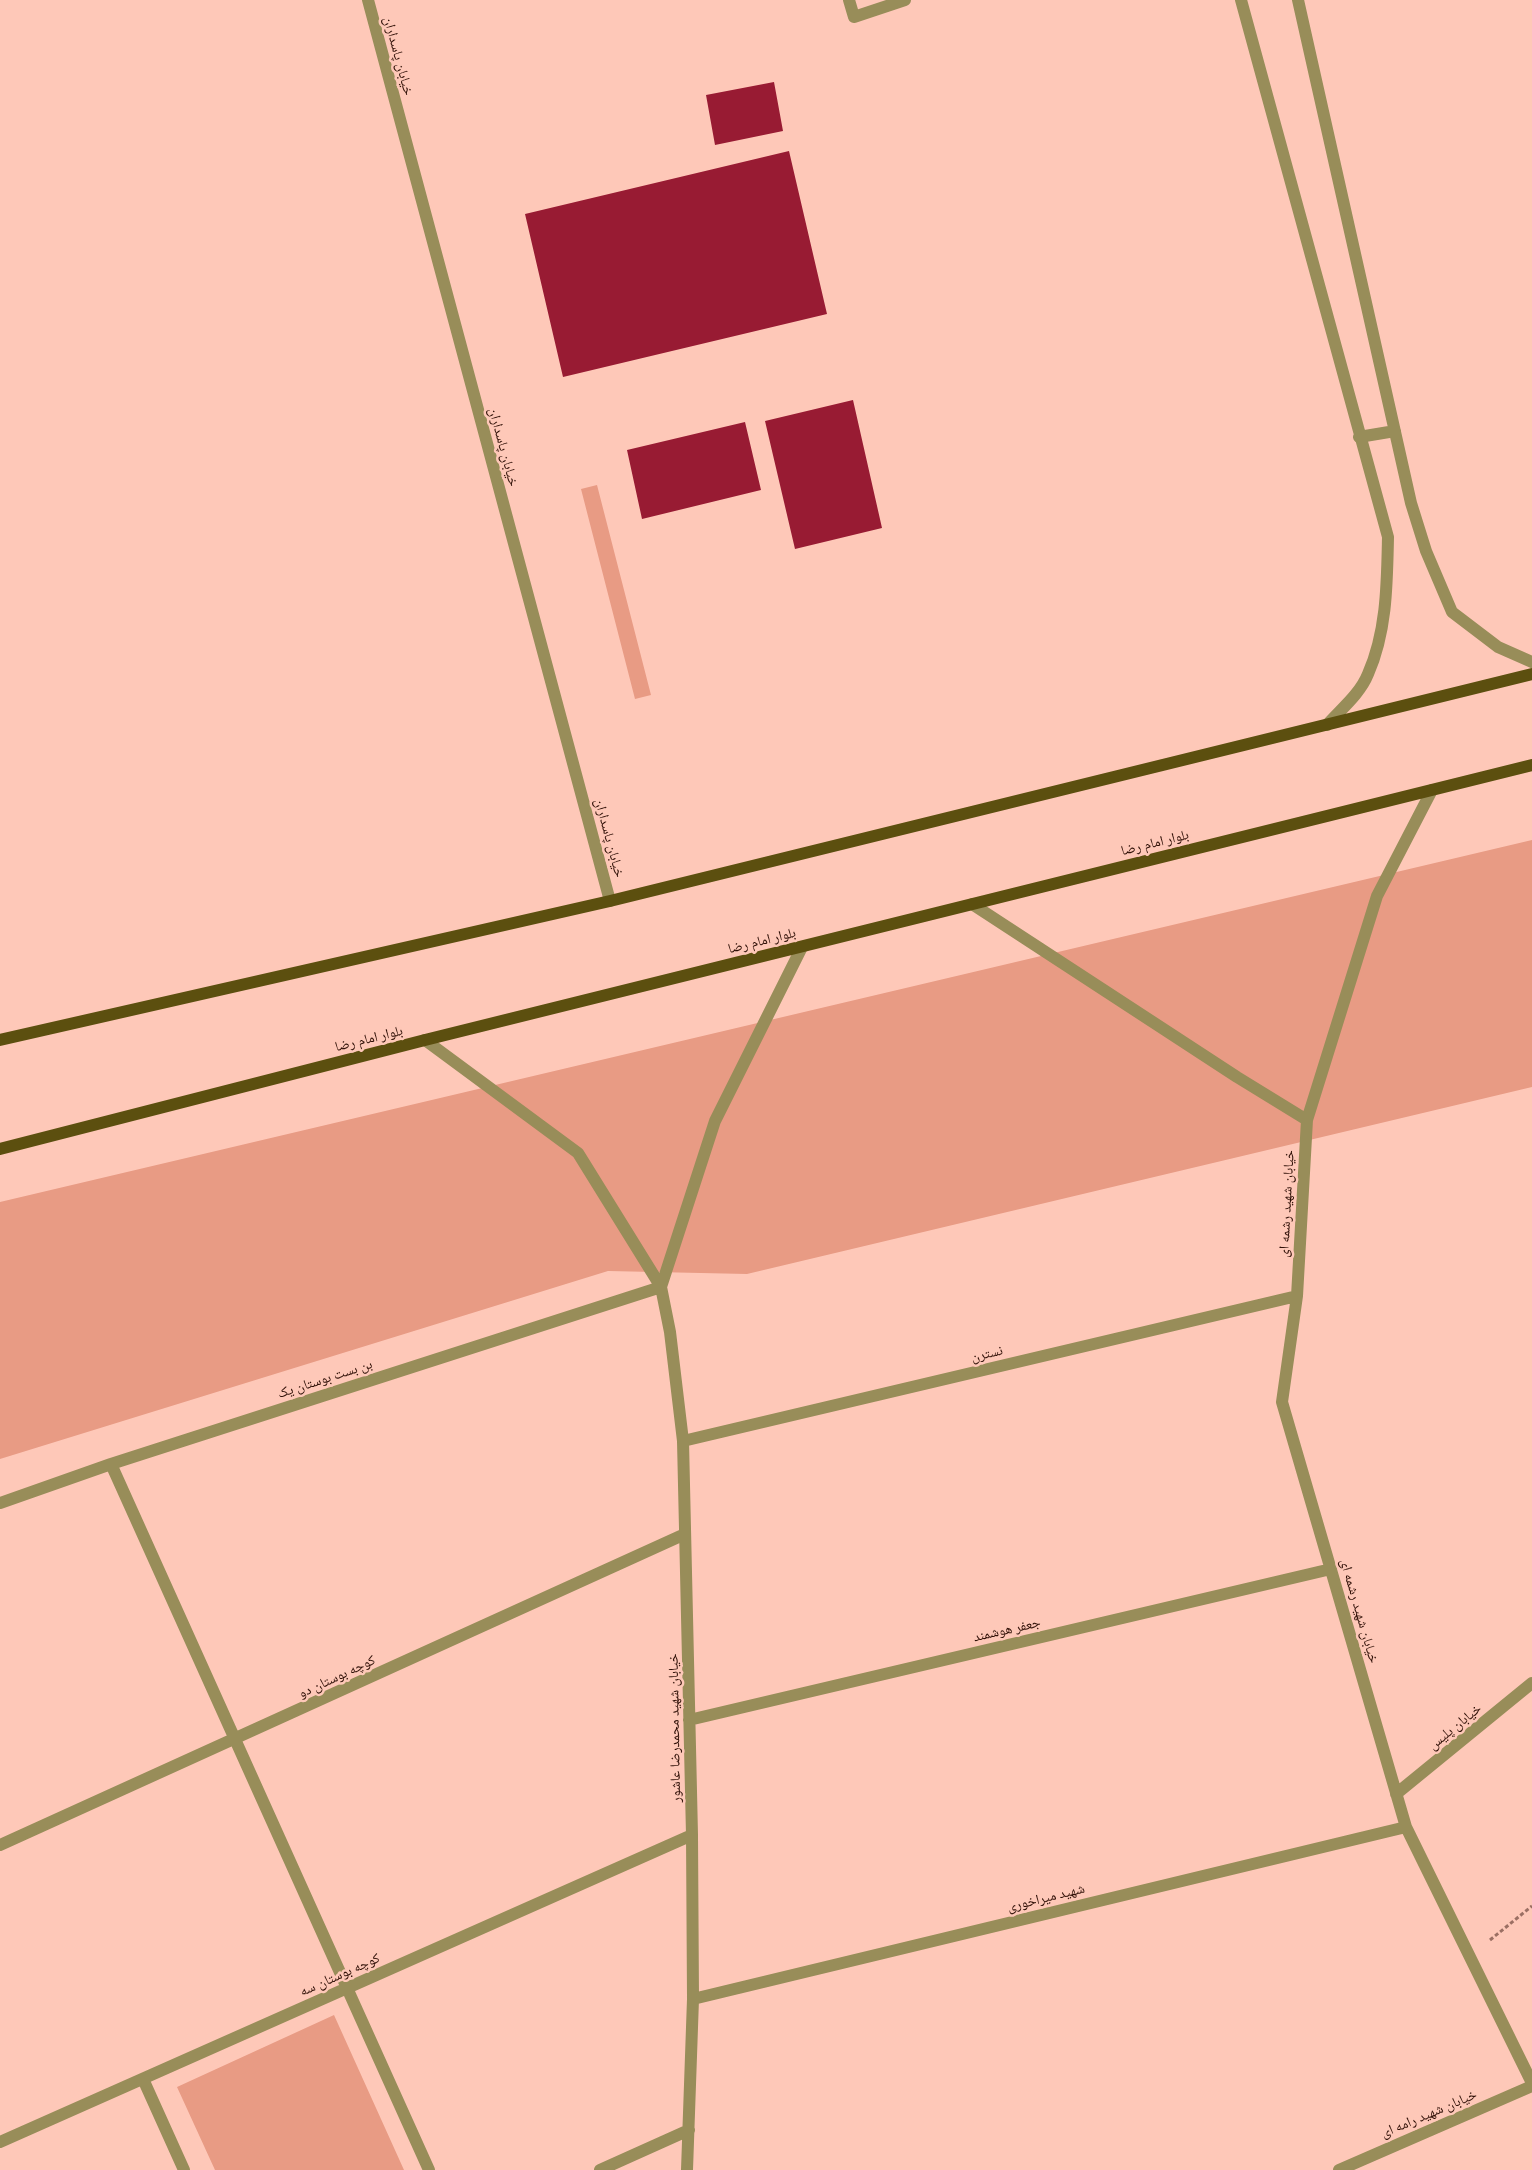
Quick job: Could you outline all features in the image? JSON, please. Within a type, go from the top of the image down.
[{"type":"main road","points":[[0,1040],[610,902],[1532,674]]},
{"type":"main road","name":"بلوار امام رضا","points":[[0,1149],[425,1040],[1532,765]]},
{"type":"street","name":"خیابان پاسداران","points":[[368,0],[610,902]]},
{"type":"street","points":[[849,0],[854,17],[905,0]]},
{"type":"street","points":[[1242,0],[1359,437],[1388,537],[1386,607],[1380,636],[1368,675],[1355,695],[1327,725]]},
{"type":"street","points":[[1298,0],[1411,503],[1426,551],[1452,612],[1498,647],[1532,662]]},
{"type":"street","points":[[1359,437],[1395,431]]},
{"type":"street","name":"خیابان شهید رشمه ای","points":[[1432,790],[1377,896],[1307,1120],[1297,1296],[1282,1402],[1406,1826],[1532,2082]]},
{"type":"street","points":[[972,904],[1237,1078],[1307,1120]]},
{"type":"street","points":[[661,1287],[715,1121],[802,946]]},
{"type":"street","points":[[425,1040],[578,1153],[661,1287]]},
{"type":"street","name":"خیابان شهید محمدرضا عاشور","points":[[661,1287],[670,1332],[683,1441],[694,1999],[687,2170]]},
{"type":"street","name":"بن بست بوستان یک","points":[[0,1503],[111,1464],[661,1287]]},
{"type":"street","name":"نسترن","points":[[683,1441],[1297,1296]]},
{"type":"street","points":[[111,1464],[429,2170]]},
{"type":"street","name":"کوچه بوستان دو","points":[[0,1845],[235,1740],[685,1534]]},
{"type":"street","name":"جعفر هوشمند","points":[[690,1720],[1331,1569]]},
{"type":"street","name":"خیابان پلیس","points":[[1396,1794],[1532,1683]]},
{"type":"street","name":"شهید میراخوری","points":[[694,1999],[1406,1826]]},
{"type":"street","name":"کوچه بوستان سه","points":[[0,2142],[692,1835]]},
{"type":"street","points":[[143,2079],[184,2170]]},
{"type":"street","name":"خیابان شهید رامه ای","points":[[1338,2170],[1532,2086]]},
{"type":"street","points":[[600,2170],[689,2130]]},
{"type":"path","points":[[1470,1956],[1532,1906]]},
{"type":"shaded area","points":[[597,485],[651,695],[635,699],[581,489]]},
{"type":"shaded area","points":[[1532,840],[1532,1087],[747,1274],[608,1271],[0,1459],[0,1202]]},
{"type":"shaded area","points":[[334,2015],[404,2170],[215,2170],[177,2087]]},
{"type":"building","points":[[774,82],[783,131],[715,145],[706,95]]},
{"type":"building","points":[[789,151],[827,314],[563,377],[525,214]]},
{"type":"building","points":[[853,400],[882,528],[795,549],[765,421]]},
{"type":"building","points":[[745,422],[761,490],[642,519],[627,450]]}]
